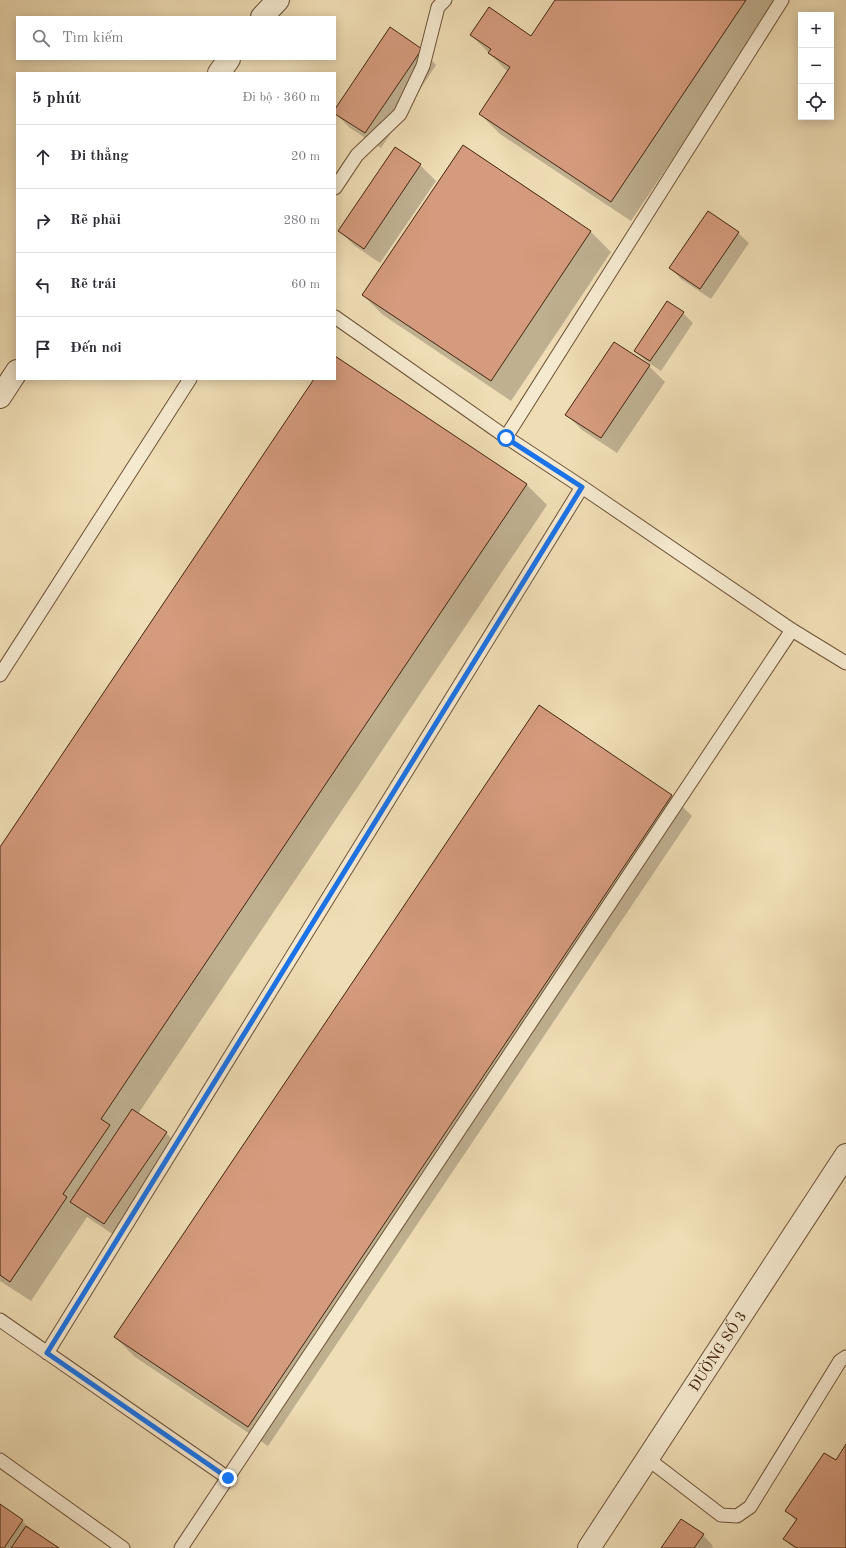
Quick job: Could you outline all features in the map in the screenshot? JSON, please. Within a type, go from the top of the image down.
[{"type":"street","points":[[263,16],[278,0]]},
{"type":"street","points":[[220,72],[228,60]]},
{"type":"street","points":[[0,397],[16,373]]},
{"type":"street","name":"ĐƯỜNG SỐ 3","points":[[589,1548],[648,1460],[846,1155]]},
{"type":"lane","points":[[336,186],[357,155],[400,114],[423,66],[438,7],[445,0]]},
{"type":"lane","points":[[506,438],[782,0]]},
{"type":"lane","points":[[336,318],[506,438],[582,487],[792,630],[846,663]]},
{"type":"lane","points":[[0,675],[189,380]]},
{"type":"lane","points":[[47,1353],[582,487]]},
{"type":"lane","points":[[181,1548],[792,630]]},
{"type":"lane","points":[[0,1320],[228,1478]]},
{"type":"lane","points":[[648,1460],[721,1515],[737,1516],[750,1507],[840,1361],[846,1356]]},
{"type":"lane","points":[[0,1460],[123,1548]]},
{"type":"building","points":[[555,0],[746,0],[611,202],[479,114],[510,67],[488,53],[491,49],[470,35],[489,7],[531,36]]},
{"type":"building","points":[[390,27],[422,49],[365,133],[336,115],[336,108]]},
{"type":"building","points":[[463,145],[591,231],[491,381],[362,295]]},
{"type":"building","points":[[395,147],[421,164],[364,249],[338,231]]},
{"type":"building","points":[[708,211],[739,232],[700,289],[669,268]]},
{"type":"building","points":[[667,301],[684,312],[650,361],[634,351]]},
{"type":"building","points":[[614,342],[650,365],[601,438],[565,415]]},
{"type":"building","points":[[336,357],[527,484],[101,1119],[110,1125],[63,1194],[67,1197],[10,1282],[0,1275],[0,847],[313,380],[336,380]]},
{"type":"building","points":[[539,705],[672,795],[248,1427],[114,1337]]},
{"type":"building","points":[[132,1109],[167,1132],[104,1224],[70,1202]]},
{"type":"building","points":[[846,1444],[846,1548],[797,1548],[783,1539],[797,1519],[785,1511],[824,1453],[836,1460]]},
{"type":"building","points":[[0,1504],[23,1520],[4,1548],[0,1548]]},
{"type":"building","points":[[681,1519],[704,1534],[694,1548],[661,1548]]},
{"type":"building","points":[[26,1526],[59,1548],[11,1548]]},
{"type":"route","points":[[228,1478],[47,1353],[582,487],[506,438]]}]
